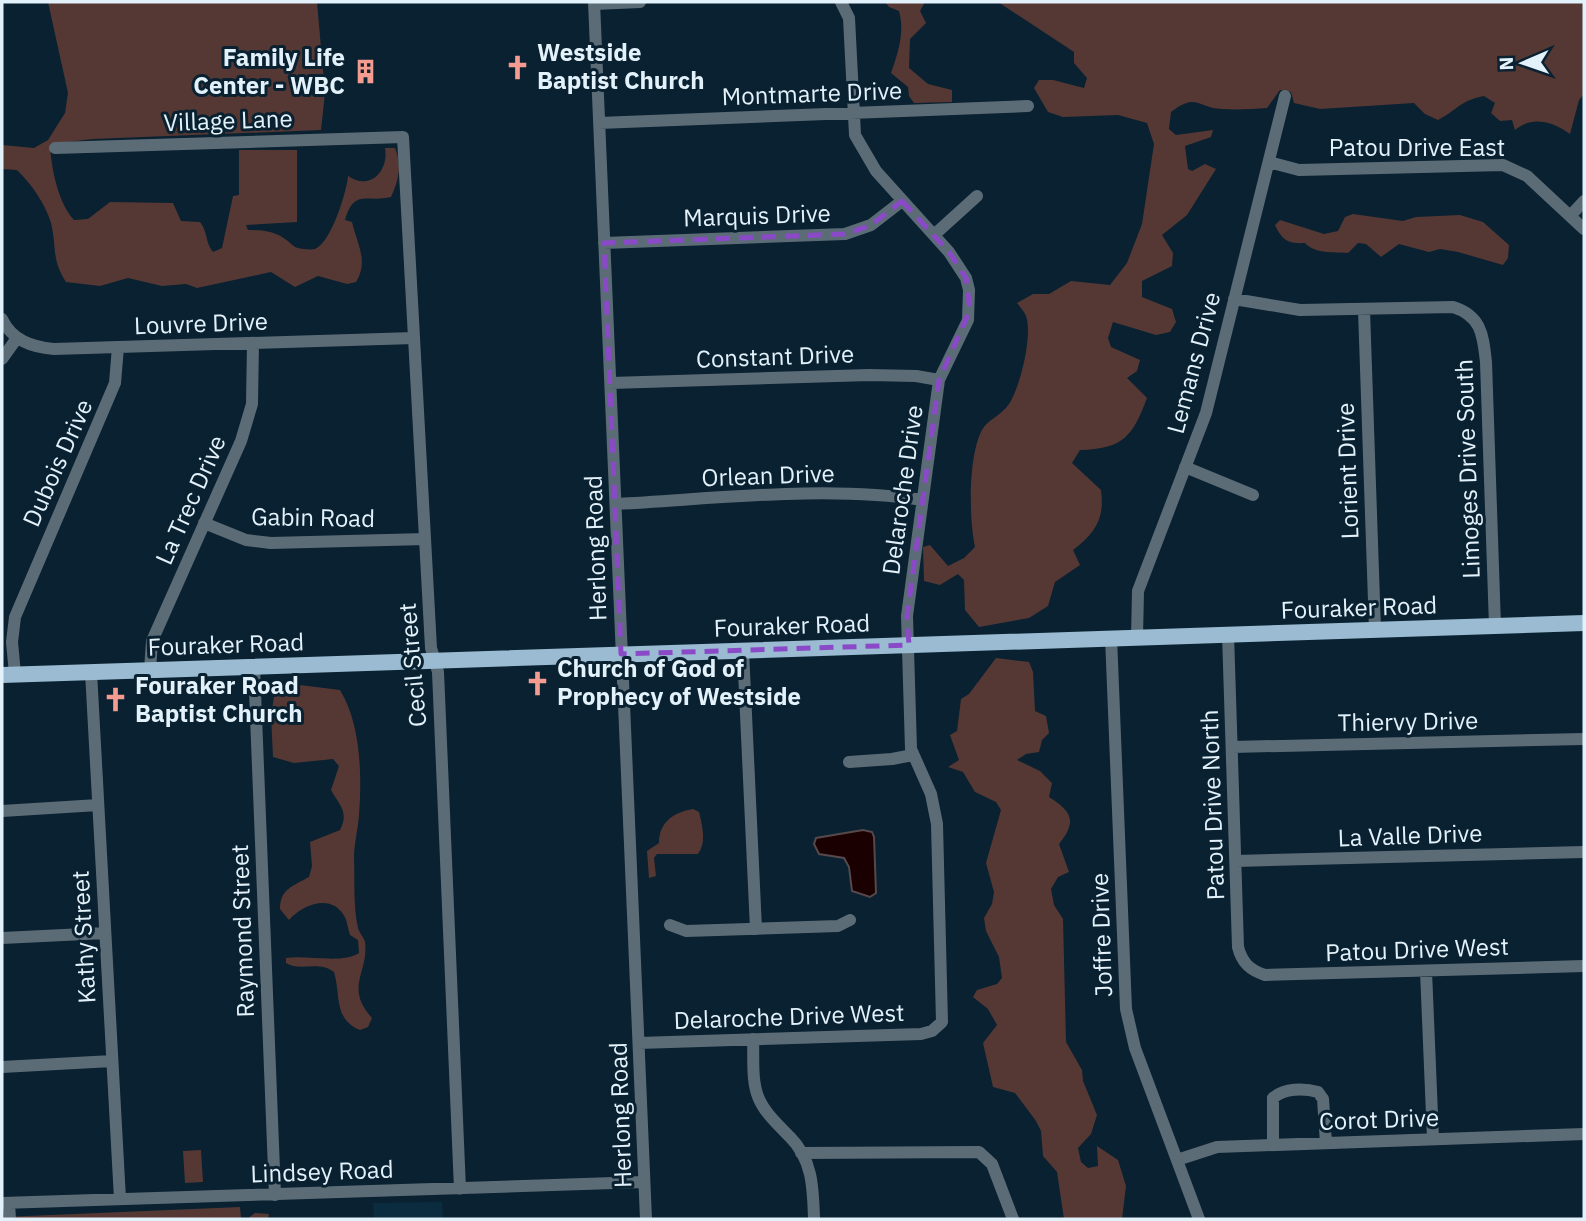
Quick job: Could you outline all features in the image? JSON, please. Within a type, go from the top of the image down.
[{"type":"main road","name":"Fouraker Road","points":[[9,675],[1584,623]]},
{"type":"street","points":[[594,3],[640,2]]},
{"type":"street","name":"Delaroche Drive","points":[[841,2],[849,18],[855,135],[863,152],[902,201],[934,235],[966,278],[970,300],[968,320],[939,380],[908,605],[912,755],[931,794],[937,824],[943,995],[939,1026]]},
{"type":"street","name":"Herlong Road","points":[[594,3],[646,1219]]},
{"type":"street","name":"Lemans Drive","points":[[1137,637],[1138,591],[1206,414],[1285,96]]},
{"type":"street","name":"Montmarte Drive","points":[[599,122],[1027,106]]},
{"type":"street","name":"Village Lane","points":[[55,148],[403,137]]},
{"type":"street","name":"Cecil Street","points":[[403,137],[425,539],[434,660],[438,672],[460,1189]]},
{"type":"street","name":"Patou Drive East","points":[[1269,162],[1298,170],[1503,165],[1527,176],[1584,229]]},
{"type":"street","points":[[934,235],[978,196]]},
{"type":"street","name":"Marquis Drive","points":[[604,243],[845,234],[871,225],[902,201]]},
{"type":"street","points":[[1571,215],[1584,201]]},
{"type":"street","points":[[1234,299],[1300,310],[1364,310]]},
{"type":"street","name":"Limoges Drive South","points":[[1364,310],[1453,307],[1471,315],[1482,331],[1486,362],[1495,626]]},
{"type":"street","name":"Lorient Drive","points":[[1364,310],[1375,630]]},
{"type":"street","points":[[2,319],[17,338],[2,359]]},
{"type":"street","name":"Louvre Drive","points":[[17,338],[42,348],[414,338]]},
{"type":"street","name":"La Trec Drive","points":[[150,670],[152,641],[250,411],[253,343]]},
{"type":"street","name":"Dubois Drive","points":[[9,675],[15,617],[116,383],[118,347]]},
{"type":"street","name":"Constant Drive","points":[[611,383],[869,375],[916,376],[939,380]]},
{"type":"street","points":[[1185,467],[1253,495]]},
{"type":"street","name":"Orlean Drive","points":[[616,504],[848,494],[881,494],[922,500]]},
{"type":"street","name":"Gabin Road","points":[[204,523],[246,540],[271,543],[425,539]]},
{"type":"street","name":"Patou Drive North","points":[[1228,635],[1238,947],[1244,962],[1251,969]]},
{"type":"street","name":"Joffre Drive","points":[[1111,637],[1126,1009],[1132,1040],[1199,1219]]},
{"type":"street","points":[[743,650],[756,929]]},
{"type":"street","name":"Raymond Street","points":[[254,667],[275,1195]]},
{"type":"street","name":"Kathy Street","points":[[90,672],[120,1199]]},
{"type":"street","name":"Thiervy Drive","points":[[1232,747],[1584,739]]},
{"type":"street","points":[[849,762],[892,760],[912,755]]},
{"type":"street","points":[[2,811],[98,805]]},
{"type":"street","name":"La Valle Drive","points":[[1236,861],[1584,852]]},
{"type":"street","points":[[670,925],[686,931],[838,926],[850,920]]},
{"type":"street","points":[[2,938],[105,933]]},
{"type":"street","name":"Patou Drive West","points":[[1251,969],[1265,975],[1584,966]]},
{"type":"street","points":[[1426,971],[1433,1139]]},
{"type":"street","name":"Delaroche Drive West","points":[[639,1043],[921,1034],[939,1026]]},
{"type":"street","points":[[753,1039],[755,1087],[760,1101],[802,1153],[812,1178],[814,1219]]},
{"type":"street","points":[[2,1067],[112,1061]]},
{"type":"street","points":[[1273,1144],[1273,1098],[1280,1092],[1309,1090],[1318,1092],[1323,1099],[1326,1143]]},
{"type":"street","name":"Corot Drive","points":[[1177,1160],[1217,1147],[1584,1134]]},
{"type":"street","points":[[802,1153],[979,1152],[992,1164],[1013,1219]]},
{"type":"street","name":"Lindsey Road","points":[[5,1203],[644,1182]]},
{"type":"street","points":[[5,1203],[10,1219]]},
{"type":"highlighted area","points":[[902,201],[949,252],[966,278],[970,310],[939,380],[907,616],[909,645],[621,654],[604,243],[845,234],[871,225]]},
{"type":"shaded area","points":[[48,2],[317,2],[325,93],[321,130],[93,139],[58,143],[50,147],[51,156],[60,195],[74,220],[88,219],[110,202],[173,203],[181,221],[200,222],[213,252],[222,248],[233,196],[239,195],[239,150],[297,150],[297,222],[246,225],[248,230],[281,236],[296,247],[315,249],[321,245],[332,227],[345,193],[348,176],[356,180],[370,180],[381,171],[385,148],[395,148],[399,172],[391,197],[357,200],[345,220],[352,222],[361,252],[362,267],[356,282],[347,284],[318,276],[295,287],[271,272],[197,288],[186,284],[162,286],[128,278],[100,286],[66,282],[58,266],[53,231],[42,201],[17,170],[2,169],[2,145],[34,148],[48,140],[65,113],[68,93]]},
{"type":"shaded area","points":[[885,2],[925,2],[920,11],[926,23],[910,39],[909,68],[928,84],[952,90],[952,102],[914,103],[909,96],[908,87],[891,73],[900,42],[901,19],[899,11]]},
{"type":"shaded area","points":[[998,2],[1584,2],[1584,94],[1579,100],[1570,134],[1543,122],[1522,125],[1515,130],[1512,120],[1500,121],[1491,113],[1495,103],[1484,96],[1464,103],[1438,120],[1425,114],[1414,103],[1320,109],[1294,103],[1291,92],[1280,90],[1267,108],[1222,109],[1192,102],[1171,112],[1169,129],[1176,135],[1213,130],[1211,137],[1185,146],[1188,169],[1192,171],[1205,164],[1216,169],[1187,215],[1162,235],[1173,253],[1172,266],[1142,281],[1142,297],[1172,309],[1176,322],[1170,332],[1156,335],[1113,322],[1108,338],[1111,347],[1140,360],[1137,371],[1127,378],[1147,398],[1137,422],[1124,438],[1107,447],[1080,450],[1072,463],[1101,490],[1102,500],[1100,517],[1093,531],[1073,550],[1080,565],[1055,582],[1048,606],[1029,618],[979,627],[965,610],[964,580],[958,574],[940,585],[924,581],[923,547],[930,545],[948,566],[964,558],[975,547],[971,488],[977,441],[984,426],[1006,408],[1013,396],[1027,348],[1026,316],[1017,303],[1033,294],[1049,294],[1071,281],[1110,285],[1127,263],[1142,224],[1154,144],[1147,123],[1118,115],[1063,117],[1048,112],[1034,88],[1039,80],[1053,80],[1084,88],[1087,78],[1074,63],[1074,52]]},
{"type":"shaded area","points":[[1353,214],[1403,221],[1416,217],[1460,215],[1483,222],[1509,245],[1508,258],[1503,265],[1458,252],[1440,249],[1429,252],[1399,244],[1381,257],[1366,244],[1358,243],[1348,253],[1325,252],[1305,243],[1286,240],[1275,225],[1280,220],[1324,234],[1338,231],[1345,217]]},
{"type":"shaded area","points":[[996,658],[1029,662],[1033,672],[1035,711],[1046,716],[1049,733],[1042,740],[1039,752],[1026,754],[1017,760],[1040,771],[1052,783],[1049,797],[1063,807],[1069,817],[1069,829],[1059,844],[1069,872],[1058,877],[1051,889],[1054,905],[1063,919],[1066,1042],[1082,1070],[1083,1081],[1097,1115],[1091,1134],[1078,1148],[1081,1162],[1088,1168],[1098,1166],[1097,1146],[1118,1160],[1126,1186],[1122,1219],[1064,1219],[1057,1172],[1043,1156],[1041,1131],[1015,1093],[993,1087],[983,1043],[997,1025],[988,1009],[973,997],[977,990],[997,984],[1002,978],[999,957],[986,931],[984,918],[992,904],[994,892],[986,863],[1001,810],[996,802],[975,792],[963,772],[948,767],[959,760],[950,735],[957,731],[961,699],[969,694]]},
{"type":"shaded area","points":[[292,684],[340,690],[356,734],[360,784],[354,853],[355,902],[358,928],[365,942],[359,989],[364,1007],[372,1018],[368,1027],[360,1030],[351,1025],[342,1013],[334,972],[322,967],[297,967],[286,963],[286,958],[334,959],[359,953],[358,940],[350,935],[344,916],[330,904],[308,906],[289,920],[280,909],[285,892],[309,877],[312,866],[310,842],[340,830],[344,818],[331,790],[339,766],[333,759],[294,763],[273,757],[271,715],[275,691]]},
{"type":"shaded area","points":[[693,809],[699,812],[703,833],[698,854],[657,854],[654,858],[656,876],[649,878],[647,851],[659,843],[662,829],[669,819]]},
{"type":"shaded area","points":[[863,830],[872,832],[874,837],[876,893],[870,897],[852,891],[849,867],[844,858],[819,854],[814,844],[816,838]]},
{"type":"shaded area","points":[[201,1150],[203,1182],[185,1183],[183,1151]]},
{"type":"shaded area","points":[[442,1202],[443,1219],[374,1219],[373,1203]]},
{"type":"shaded area","points":[[240,1207],[241,1218],[247,1219],[3,1219],[3,1217]]},
{"type":"shaded area","points":[[255,1213],[269,1214],[268,1219],[247,1219]]},
{"type":"place","name":"Westside Baptist Church","points":[[517,67]]},
{"type":"place","name":"Family Life Center - WBC","points":[[365,72]]},
{"type":"place","name":"Church of God of Prophecy of Westside","points":[[537,683]]},
{"type":"place","name":"Fouraker Road Baptist Church","points":[[115,700]]}]
